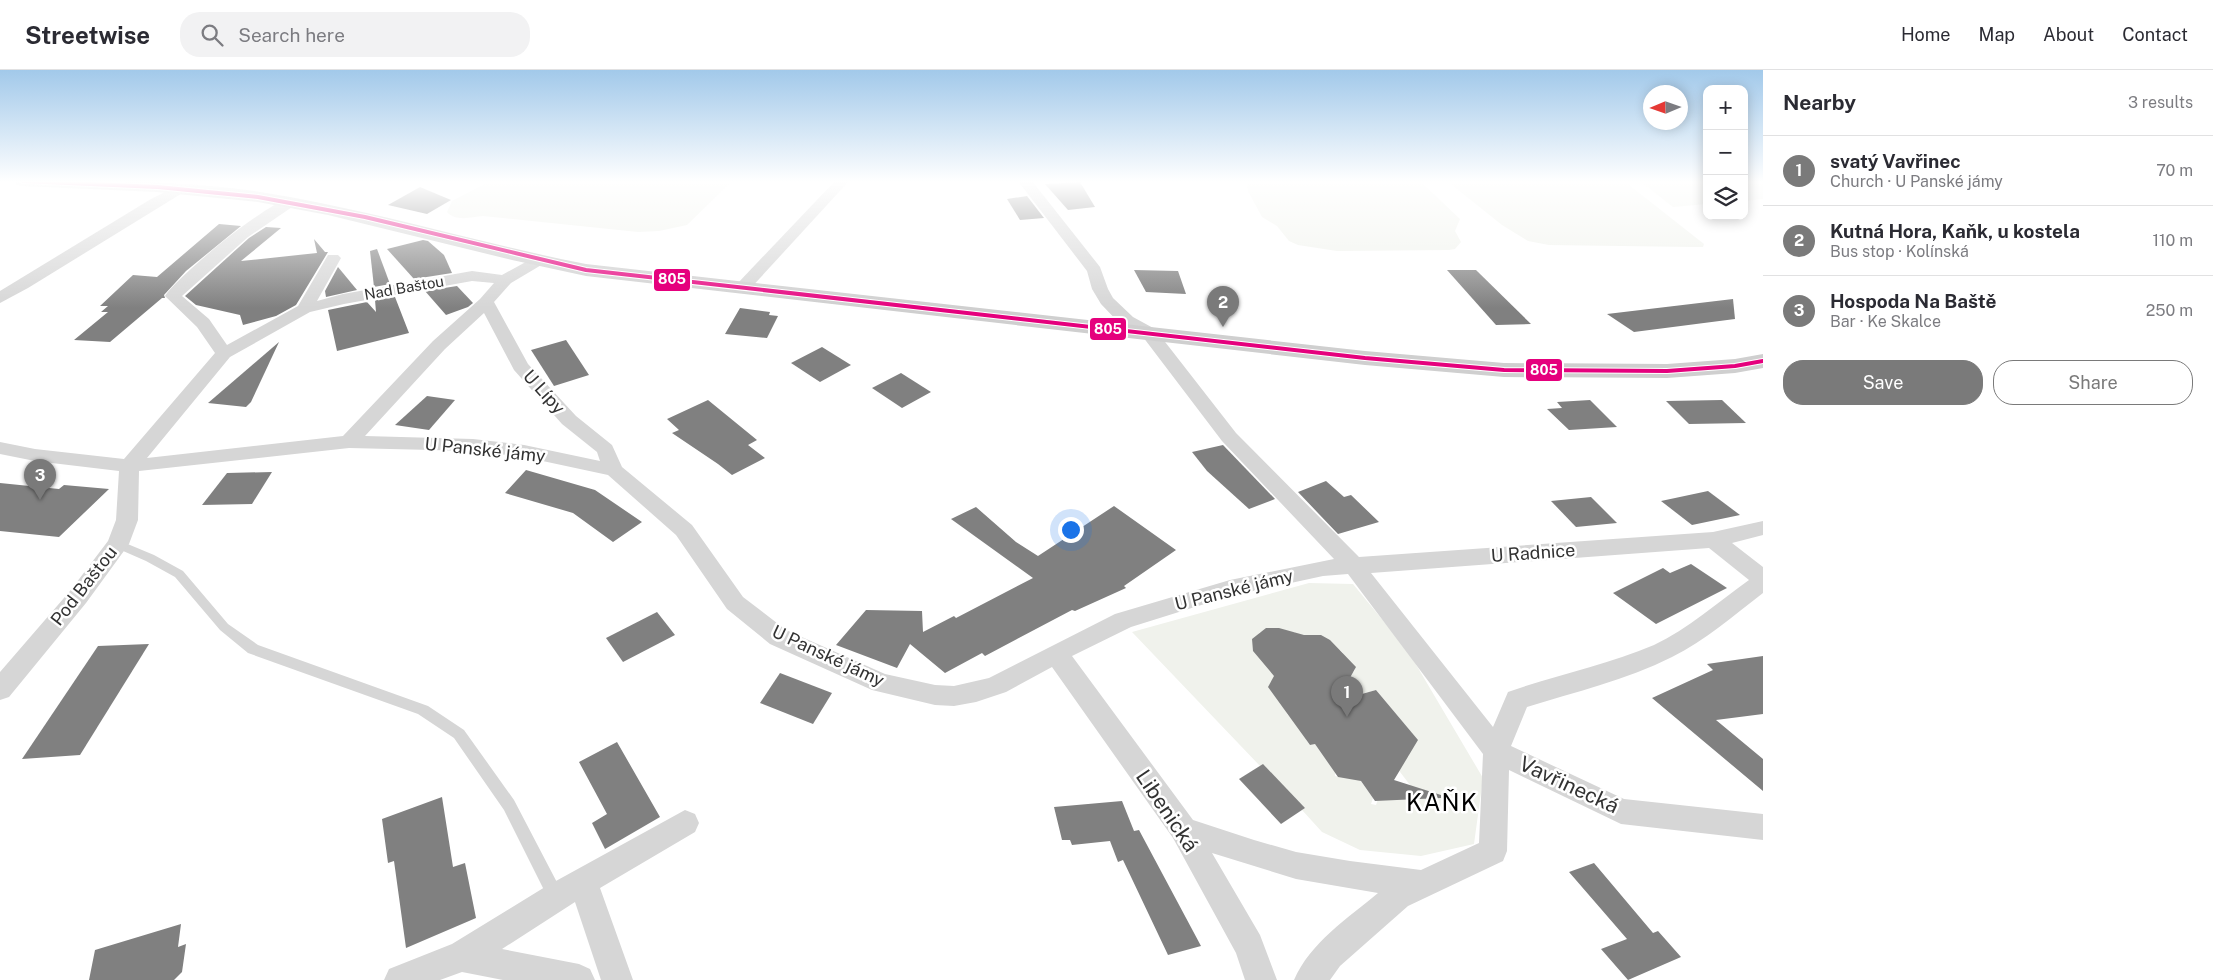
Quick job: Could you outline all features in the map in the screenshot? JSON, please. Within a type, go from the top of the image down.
[{"type":"street","points":[[0,298],[36,278],[119,223]]},
{"type":"street","points":[[224,353],[203,323],[173,296],[256,223]]},
{"type":"street","points":[[379,223],[538,262],[586,270],[1364,358],[1504,370],[1666,370],[1735,366],[1763,361]]},
{"type":"street","points":[[743,287],[802,223]]},
{"type":"street","points":[[1058,223],[1095,270],[1100,289],[1107,301],[1127,321],[1149,334],[1229,436],[1353,565],[1496,751]]},
{"type":"street","points":[[304,309],[333,258]]},
{"type":"street","points":[[349,442],[439,345],[486,302],[506,280],[538,262]]},
{"type":"street","name":"Nad Baštou","points":[[129,466],[224,353],[304,309],[343,299],[472,276],[506,280]]},
{"type":"street","name":"U Lípy","points":[[486,302],[520,366],[569,420],[605,449],[614,470]]},
{"type":"street","name":"U Panské jámy","points":[[0,448],[35,455],[129,466],[349,442],[482,446],[524,451],[614,470],[684,530],[734,604],[778,637],[881,683],[935,695],[954,696],[976,692],[997,685],[1123,620],[1221,590],[1323,568],[1353,565]]},
{"type":"street","name":"Pod Baštou","points":[[0,690],[78,597],[118,544],[127,520],[129,466]]},
{"type":"street","name":"U Radnice","points":[[1353,565],[1713,540],[1763,528]]},
{"type":"street","points":[[1310,980],[1329,955],[1397,896],[1493,851],[1496,751],[1517,699],[1600,674],[1663,651],[1683,640],[1763,580],[1713,540]]},
{"type":"street","name":"Libenická","points":[[1056,653],[1183,829],[1249,946],[1261,980]]},
{"type":"street","name":"Vavřinecká","points":[[1496,751],[1621,811],[1763,827]]},
{"type":"street","points":[[400,980],[462,956],[556,897],[685,822]]},
{"type":"street","points":[[1183,829],[1279,862],[1335,873],[1422,884]]},
{"type":"street","points":[[583,883],[617,980]]},
{"type":"street","points":[[462,956],[578,980]]},
{"type":"lane","points":[[118,544],[150,558],[179,574],[224,627],[253,649],[423,710],[459,734],[509,805],[556,897]]},
{"type":"shaded area","points":[[555,223],[689,223],[659,231],[638,232]]},
{"type":"shaded area","points":[[1273,223],[1458,223],[1455,231],[1461,242],[1455,249],[1449,250],[1337,251],[1298,245],[1289,241]]},
{"type":"shaded area","points":[[1500,223],[1678,223],[1704,244],[1703,247],[1549,245],[1528,241]]},
{"type":"shaded area","points":[[1309,583],[1353,584],[1408,651],[1483,778],[1474,844],[1421,856],[1360,850],[1322,832],[1302,810],[1305,808],[1260,766],[1132,632]],"holes":[[[1274,628],[1278,628],[1291,635],[1292,632],[1295,632],[1295,637],[1316,635],[1336,651],[1340,650],[1343,653],[1340,655],[1355,669],[1354,672],[1350,670],[1341,673],[1358,695],[1376,690],[1412,733],[1405,752],[1409,755],[1408,757],[1403,754],[1397,768],[1410,785],[1378,799],[1376,805],[1371,804],[1373,798],[1353,770],[1339,777],[1335,776],[1335,772],[1315,744],[1310,745],[1307,741],[1294,716],[1290,717],[1287,714],[1275,669],[1258,635],[1260,632],[1265,636]]]},
{"type":"building","points":[[219,224],[241,226],[186,271],[164,295],[165,298],[162,298],[110,342],[74,340],[108,312],[101,312],[108,306],[100,306],[133,275],[157,277]]},
{"type":"building","points":[[266,227],[281,228],[241,261],[317,253],[314,239],[325,252],[328,252],[296,305],[276,316],[243,325],[240,315],[196,305],[185,296],[249,238]]},
{"type":"building","points":[[423,240],[428,241],[444,255],[452,273],[414,279],[387,249]]},
{"type":"building","points":[[377,249],[390,284],[374,287],[370,251]]},
{"type":"building","points":[[338,267],[357,290],[326,297],[325,291]]},
{"type":"building","points":[[1134,270],[1178,271],[1186,294],[1146,292]]},
{"type":"building","points":[[1447,270],[1476,270],[1531,324],[1496,325]]},
{"type":"building","points":[[457,286],[473,303],[468,307],[446,315],[425,291]]},
{"type":"building","points":[[395,297],[409,333],[337,351],[328,310],[367,302],[376,312],[375,300]]},
{"type":"building","points":[[1733,299],[1735,319],[1634,332],[1607,314]]},
{"type":"building","points":[[740,308],[770,312],[769,315],[778,316],[767,338],[725,334]]},
{"type":"building","points":[[566,340],[589,375],[554,386],[531,350]]},
{"type":"building","points":[[279,342],[251,402],[246,407],[208,403]]},
{"type":"building","points":[[822,347],[851,365],[820,382],[791,363]]},
{"type":"building","points":[[901,373],[931,392],[902,408],[872,388]]},
{"type":"building","points":[[427,396],[455,400],[429,430],[395,425]]},
{"type":"building","points":[[708,400],[757,440],[748,445],[765,458],[732,475],[672,433],[679,430],[667,419]]},
{"type":"building","points":[[1590,400],[1617,427],[1569,430],[1547,409],[1562,408],[1557,402]]},
{"type":"building","points":[[1722,400],[1746,423],[1689,424],[1666,401]]},
{"type":"building","points":[[1223,445],[1275,499],[1249,509],[1207,471],[1192,452]]},
{"type":"building","points":[[526,470],[595,490],[642,522],[613,542],[573,513],[505,493]]},
{"type":"building","points":[[272,472],[252,504],[202,505],[227,473]]},
{"type":"building","points":[[1326,481],[1344,497],[1351,495],[1379,522],[1338,534],[1298,492]]},
{"type":"building","points":[[0,483],[59,489],[64,485],[109,489],[59,537],[0,531]]},
{"type":"building","points":[[1708,491],[1740,515],[1692,525],[1661,501]]},
{"type":"building","points":[[1591,497],[1617,523],[1576,527],[1551,501]]},
{"type":"building","points":[[1114,506],[1176,550],[1124,586],[1126,588],[1075,611],[1072,610],[985,656],[982,653],[945,673],[910,644],[897,668],[836,645],[866,610],[922,611],[923,632],[954,616],[956,618],[1033,578],[951,519],[976,507],[1016,542],[1038,556]]},
{"type":"building","points":[[1691,564],[1727,588],[1656,624],[1613,593],[1663,568],[1670,573]]},
{"type":"building","points":[[657,612],[675,635],[623,662],[606,638]]},
{"type":"building","points":[[1266,628],[1279,628],[1304,635],[1321,635],[1330,640],[1356,667],[1337,701],[1376,690],[1418,740],[1394,780],[1441,795],[1441,798],[1375,801],[1361,781],[1338,777],[1315,744],[1310,745],[1268,687],[1274,676],[1253,651],[1252,639]]},
{"type":"building","points":[[149,644],[80,755],[22,759],[98,646]]},
{"type":"building","points":[[1763,656],[1763,714],[1716,720],[1763,759],[1763,791],[1652,698],[1713,670],[1707,664]]},
{"type":"building","points":[[780,673],[832,693],[813,724],[760,703]]},
{"type":"building","points":[[617,742],[660,817],[605,849],[592,823],[607,814],[579,762]]},
{"type":"building","points":[[1263,764],[1305,808],[1281,824],[1239,779]]},
{"type":"building","points":[[442,797],[453,867],[465,863],[476,918],[406,948],[394,861],[388,863],[382,819]]},
{"type":"building","points":[[1122,801],[1134,831],[1139,830],[1201,946],[1168,955],[1123,860],[1118,862],[1110,841],[1072,845],[1070,840],[1062,840],[1054,807]]},
{"type":"building","points":[[1594,863],[1653,933],[1658,931],[1681,957],[1628,980],[1601,949],[1627,939],[1569,872]]},
{"type":"building","points":[[181,924],[178,947],[186,944],[182,972],[174,980],[89,980],[95,950]]},
{"type":"transit line","name":"805","points":[[391,223],[586,270],[1365,358],[1504,370],[1667,371],[1735,366],[1763,361]]},
{"type":"place","name":"Kutná Hora, Kaňk, u kostela","points":[[1223,327]]},
{"type":"place","name":"Hospoda Na Baště","points":[[40,500]]},
{"type":"place","name":"svatý Vavřinec","points":[[1347,717]]},
{"type":"district","name":"KAŇK","points":[[1442,803]]}]
